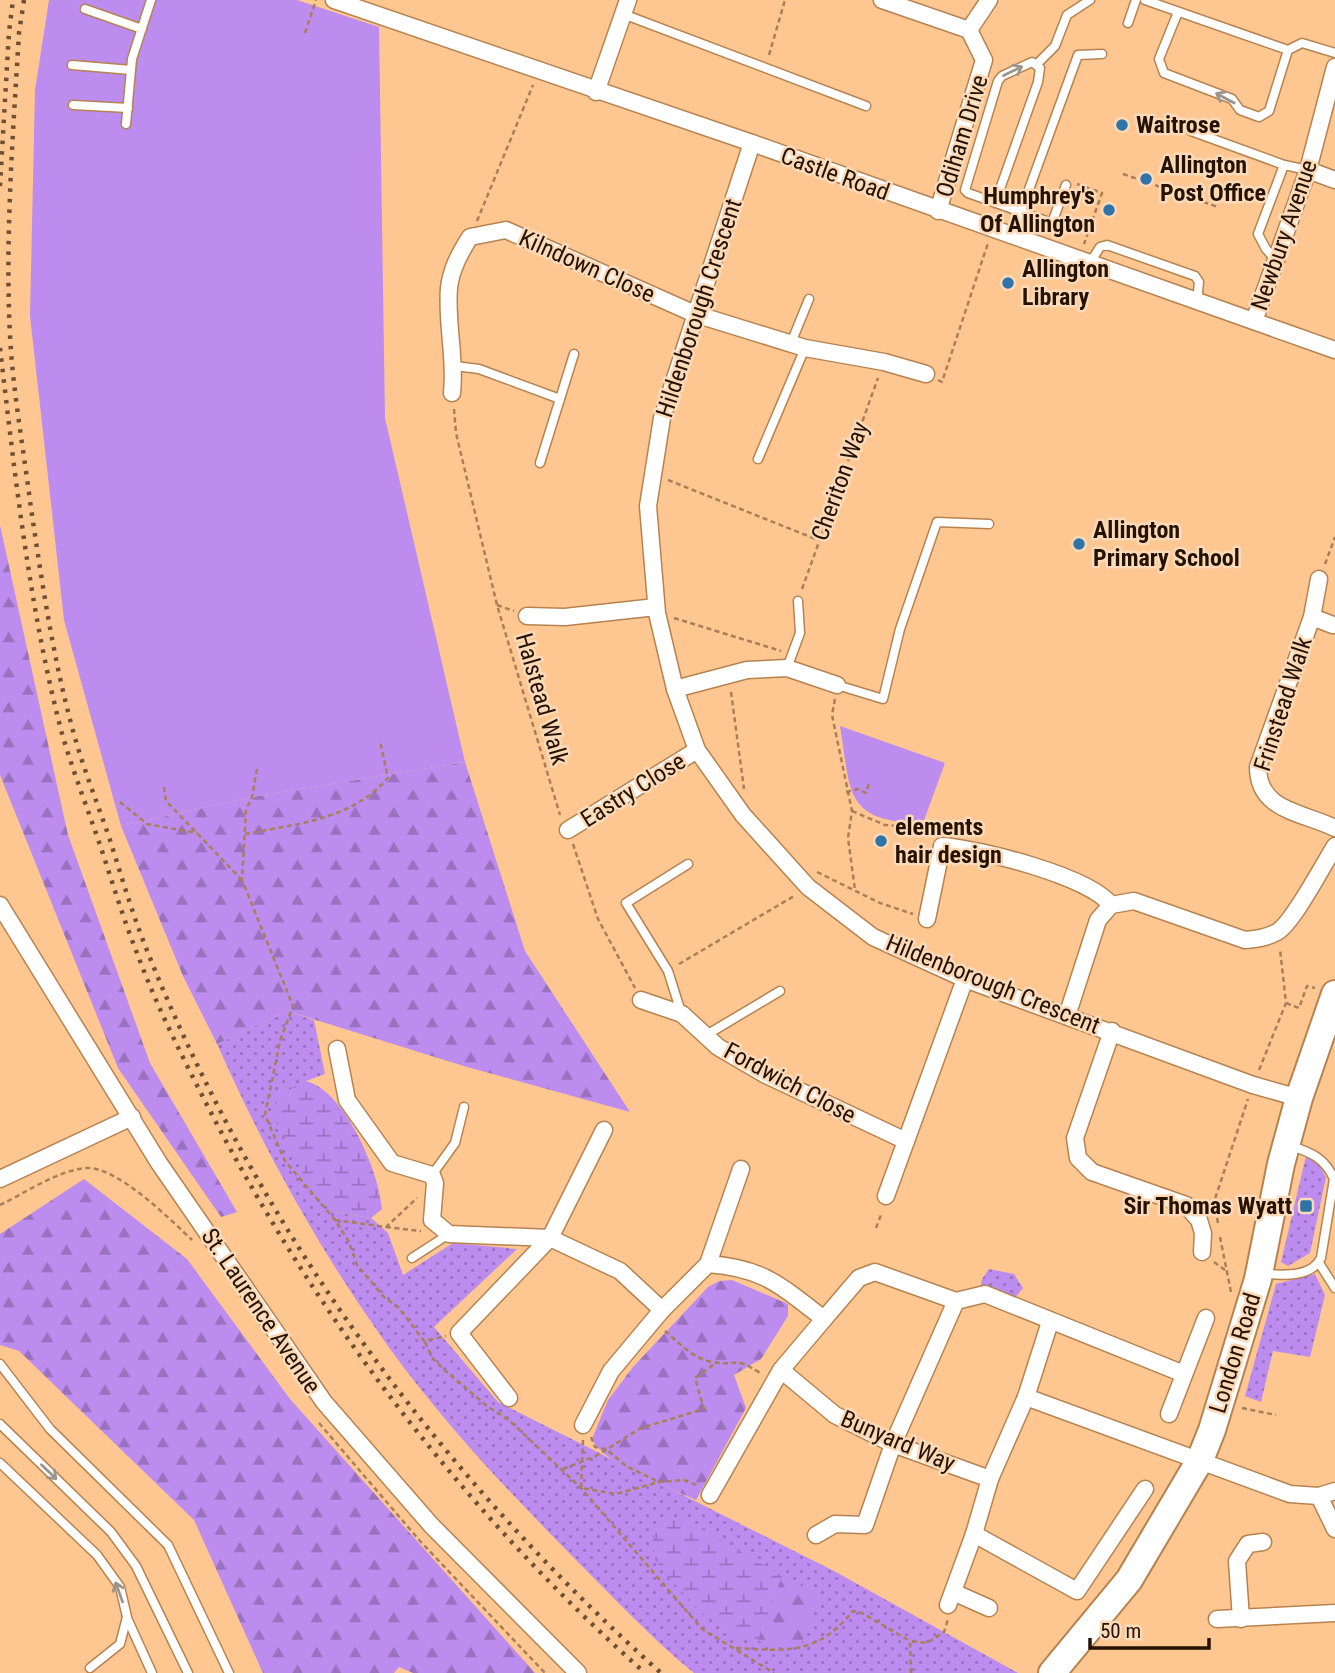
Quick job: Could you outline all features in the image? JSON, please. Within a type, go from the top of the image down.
[{"type":"main road","name":"London Road","points":[[1052,1673],[1129,1580],[1200,1460],[1259,1274],[1286,1144],[1326,991]]},
{"type":"street","name":"Castle Road","points":[[334,0],[596,92],[752,143],[1335,350]]},
{"type":"street","points":[[378,15],[387,0]]},
{"type":"street","points":[[882,0],[969,30],[989,0]]},
{"type":"street","points":[[596,92],[626,7]]},
{"type":"street","name":"Odiham Drive","points":[[938,211],[983,70],[981,49],[969,30]]},
{"type":"street","name":"Newbury Avenue","points":[[1254,321],[1308,170],[1335,67]]},
{"type":"street","name":"Hildenborough Crescent","points":[[752,143],[662,418],[648,506],[656,610],[676,689],[697,750],[748,821],[808,887],[873,937],[965,979],[1253,1085],[1299,1098]]},
{"type":"street","points":[[1308,170],[1335,180]]},
{"type":"street","name":"Kilndown Close","points":[[470,237],[506,230],[695,314]]},
{"type":"street","points":[[452,393],[455,366],[449,288],[457,259],[470,237]]},
{"type":"street","points":[[695,314],[798,346],[884,362],[926,374]]},
{"type":"street","name":"Frinstead Walk","points":[[1319,579],[1312,617],[1258,767],[1258,780],[1263,793],[1272,802],[1335,828]]},
{"type":"street","points":[[527,616],[565,617],[656,610]]},
{"type":"street","name":"Frinstead Walk","points":[[1312,617],[1333,625]]},
{"type":"street","points":[[676,689],[790,661],[837,685]]},
{"type":"street","name":"Eastry Close","points":[[568,830],[697,750]]},
{"type":"street","points":[[927,919],[942,846],[986,853],[1093,887],[1111,905]]},
{"type":"street","points":[[1067,1016],[1098,920],[1111,905],[1134,901],[1245,940],[1263,939],[1279,932],[1290,920],[1335,846]]},
{"type":"street","name":"St. Laurence Avenue","points":[[0,905],[159,1163],[324,1402],[431,1525],[579,1673]]},
{"type":"street","points":[[886,1196],[965,979]]},
{"type":"street","name":"Fordwich Close","points":[[641,1000],[682,1014],[708,1034],[718,1047],[766,1075],[906,1141]]},
{"type":"street","points":[[1112,1031],[1075,1138],[1078,1158],[1092,1171],[1186,1205],[1199,1220],[1203,1233],[1202,1252]]},
{"type":"street","points":[[337,1049],[347,1100],[392,1163],[433,1179],[432,1220],[449,1234],[550,1238],[620,1271],[659,1316]]},
{"type":"street","points":[[0,1179],[132,1117]]},
{"type":"street","points":[[509,1398],[459,1333],[550,1238],[604,1129]]},
{"type":"street","points":[[583,1425],[611,1371],[708,1264],[741,1169]]},
{"type":"street","points":[[708,1264],[740,1266],[770,1278],[824,1319]]},
{"type":"street","points":[[711,1493],[778,1376],[859,1278],[875,1272],[956,1301],[985,1294],[1184,1374]]},
{"type":"street","points":[[816,1535],[835,1524],[865,1525],[892,1444],[956,1301]]},
{"type":"street","points":[[1169,1414],[1206,1318]]},
{"type":"street","points":[[989,1608],[950,1598],[974,1534],[990,1479],[1026,1397],[1050,1322]]},
{"type":"street","name":"Bunyard Way","points":[[778,1376],[835,1415],[892,1444],[990,1479]]},
{"type":"street","points":[[1026,1397],[1290,1494],[1318,1496],[1335,1491]]},
{"type":"street","points":[[974,1534],[1077,1591],[1145,1489]]},
{"type":"street","points":[[1318,1496],[1335,1529]]},
{"type":"street","points":[[1241,1619],[1237,1560],[1248,1544],[1263,1542]]},
{"type":"street","points":[[1217,1619],[1335,1613]]},
{"type":"lane","points":[[126,124],[131,70],[151,0]]},
{"type":"lane","points":[[1037,64],[1055,46],[1067,15],[1090,0]]},
{"type":"lane","points":[[1128,23],[1136,0]]},
{"type":"lane","points":[[1145,0],[1288,50],[1302,43],[1335,53]]},
{"type":"lane","points":[[626,7],[766,69],[866,106]]},
{"type":"lane","points":[[85,9],[142,29]]},
{"type":"lane","points":[[1178,12],[1159,60],[1164,73],[1232,99],[1240,110],[1259,117],[1269,111],[1288,50]]},
{"type":"lane","points":[[1012,236],[1078,55],[1102,54]]},
{"type":"lane","points":[[995,203],[1038,82],[1040,68],[1032,62],[998,81],[964,184],[968,193],[995,203],[1052,223],[1066,185]]},
{"type":"lane","points":[[72,65],[131,70]]},
{"type":"lane","points":[[73,105],[128,108]]},
{"type":"lane","points":[[1191,131],[1284,165],[1308,170]]},
{"type":"lane","points":[[1275,258],[1258,234],[1284,165]]},
{"type":"lane","points":[[1090,263],[1100,247],[1107,245],[1195,276],[1199,282],[1197,302]]},
{"type":"lane","points":[[758,459],[798,346],[809,299]]},
{"type":"lane","points":[[540,463],[574,354]]},
{"type":"lane","points":[[455,366],[478,369],[560,399]]},
{"type":"lane","points":[[837,685],[883,699],[900,629],[937,522],[989,524]]},
{"type":"lane","points":[[790,661],[800,633],[798,601]]},
{"type":"lane","points":[[682,1014],[668,971],[626,903],[688,864]]},
{"type":"lane","points":[[708,1034],[780,991]]},
{"type":"lane","points":[[433,1179],[455,1143],[464,1107]]},
{"type":"lane","points":[[1286,1144],[1316,1155],[1334,1179],[1335,1189],[1319,1263],[1335,1288]]},
{"type":"lane","points":[[412,1258],[449,1234]]},
{"type":"lane","points":[[1259,1274],[1293,1274],[1306,1271],[1319,1263]]},
{"type":"lane","points":[[0,1364],[50,1429],[168,1545],[229,1673]]},
{"type":"lane","points":[[0,1424],[111,1532],[136,1566],[188,1673]]},
{"type":"lane","points":[[0,1463],[97,1555],[120,1587],[127,1618],[152,1673]]},
{"type":"lane","points":[[90,1668],[120,1644],[127,1618]]},
{"type":"path","points":[[305,33],[316,0]]},
{"type":"path","points":[[766,69],[785,0]]},
{"type":"path","points":[[470,237],[539,71]]},
{"type":"path","points":[[1123,174],[1218,207]]},
{"type":"path","points":[[1076,184],[1102,193],[1083,247]]},
{"type":"path","points":[[926,374],[942,382],[993,230]]},
{"type":"path","name":"Cheriton Way","points":[[798,601],[884,362]]},
{"type":"path","name":"Halstead Walk","points":[[452,393],[456,433],[497,605],[555,807],[568,830],[598,919],[641,1000]]},
{"type":"path","points":[[653,474],[818,540]]},
{"type":"path","points":[[1319,579],[1335,537]]},
{"type":"path","points":[[656,610],[790,661]]},
{"type":"path","points":[[728,675],[748,821]]},
{"type":"path","points":[[837,685],[832,715],[852,811],[848,838],[855,890]]},
{"type":"path","points":[[245,834],[326,819],[376,792],[388,778],[380,741]]},
{"type":"path","points":[[242,880],[246,810],[252,797],[257,769]]},
{"type":"path","points":[[846,792],[858,789],[863,794],[866,793],[869,783]]},
{"type":"path","points":[[164,787],[166,801],[242,880],[293,1006],[279,1041],[265,1115],[285,1161],[335,1220],[349,1242],[357,1265],[384,1297],[398,1307],[424,1341],[433,1359],[564,1469],[702,1629],[774,1673]]},
{"type":"path","points":[[120,802],[147,824],[197,833]]},
{"type":"path","points":[[852,811],[885,825],[934,828],[942,846]]},
{"type":"path","points":[[811,869],[880,903],[927,919]]},
{"type":"path","points":[[668,971],[808,887]]},
{"type":"path","points":[[1279,932],[1286,1003],[1299,1008],[1307,986],[1326,991]]},
{"type":"path","points":[[0,1205],[70,1172],[88,1167],[124,1182],[157,1206],[200,1249]]},
{"type":"path","points":[[386,1227],[433,1179]]},
{"type":"path","points":[[876,1228],[886,1196]]},
{"type":"path","points":[[335,1220],[449,1234]]},
{"type":"path","points":[[659,1316],[693,1354],[717,1363],[740,1361],[778,1376]]},
{"type":"path","points":[[424,1341],[459,1333]]},
{"type":"path","points":[[564,1469],[582,1463],[641,1428],[704,1409],[695,1378],[717,1363]]},
{"type":"path","points":[[1219,1404],[1276,1415]]},
{"type":"path","points":[[314,1417],[420,1541],[545,1673]]},
{"type":"path","points":[[583,1425],[595,1447],[606,1449],[626,1466],[659,1482]]},
{"type":"path","points":[[581,1488],[583,1425]]},
{"type":"path","points":[[581,1488],[616,1494],[659,1482],[684,1480],[711,1493]]},
{"type":"path","points":[[736,1648],[798,1650],[833,1634],[853,1611],[862,1612],[910,1641],[927,1643],[944,1632],[948,1626],[950,1598]]},
{"type":"path","points":[[910,1641],[908,1651],[911,1673]]},
{"type":"green space","points":[[49,0],[297,0],[379,27],[385,418],[465,762],[252,797],[121,826],[64,620],[30,316],[35,90]]},
{"type":"green space","points":[[0,525],[68,835],[150,1063],[237,1212],[221,1217],[118,1068],[0,775]]},
{"type":"green space","points":[[840,726],[945,763],[923,823],[878,817],[865,810],[850,786]]},
{"type":"green space","points":[[465,762],[525,951],[630,1112],[467,1067],[287,1011],[217,1044],[183,976],[121,826],[252,797]]},
{"type":"green space","points":[[287,1011],[314,1020],[325,1074],[306,1081],[306,1175],[335,1212],[371,1218],[388,1233],[403,1275],[453,1243],[517,1249],[434,1327],[498,1402],[834,1571],[1018,1673],[694,1673],[663,1646],[522,1504],[444,1418],[374,1326],[309,1224],[251,1117],[217,1044]]},
{"type":"green space","points":[[306,1081],[334,1100],[358,1134],[374,1174],[382,1209],[371,1218],[335,1212],[305,1175],[273,1117],[279,1098]]},
{"type":"green space","points":[[1306,1156],[1317,1161],[1326,1177],[1310,1253],[1288,1266],[1281,1262]]},
{"type":"green space","points":[[84,1179],[187,1259],[290,1399],[535,1673],[413,1673],[399,1667],[394,1673],[263,1673],[194,1520],[19,1351],[0,1345],[0,1234]]},
{"type":"green space","points":[[989,1269],[1014,1274],[1023,1288],[1014,1299],[980,1291],[982,1279]]},
{"type":"green space","points":[[1315,1274],[1325,1295],[1310,1357],[1273,1351],[1261,1402],[1245,1396],[1276,1284]]},
{"type":"green space","points":[[732,1280],[788,1304],[788,1316],[761,1359],[734,1375],[746,1408],[696,1500],[623,1466],[598,1448],[592,1439],[608,1400],[633,1367],[708,1287],[719,1281]]},
{"type":"green space","points":[[673,1518],[693,1524],[782,1576],[758,1640],[739,1640],[702,1613],[655,1560],[653,1539],[659,1525]]},
{"type":"green space","points":[[782,1576],[821,1596],[800,1647],[772,1647],[758,1640]]},
{"type":"railway","points":[[0,186],[13,0]]},
{"type":"railway","points":[[24,0],[19,33],[9,222],[10,336],[16,398],[43,586],[65,699],[80,755],[143,939],[193,1055],[243,1154],[300,1250],[363,1343],[431,1431],[503,1516],[580,1597],[661,1673]]},
{"type":"railway","points":[[0,348],[17,492],[32,588],[61,730],[132,940],[152,992],[179,1049],[250,1184],[346,1337],[456,1479],[516,1547],[645,1673]]},
{"type":"place","name":"Waitrose","points":[[1122,125]]},
{"type":"place","name":"Allington Post Office","points":[[1146,179]]},
{"type":"place","name":"Humphrey's Of Allington","points":[[1109,210]]},
{"type":"place","name":"Allington Library","points":[[1008,283]]},
{"type":"place","name":"Allington Primary School","points":[[1079,544]]},
{"type":"place","name":"elements hair design","points":[[881,841]]},
{"type":"place","name":"Sir Thomas Wyatt","points":[[1306,1206]]}]
